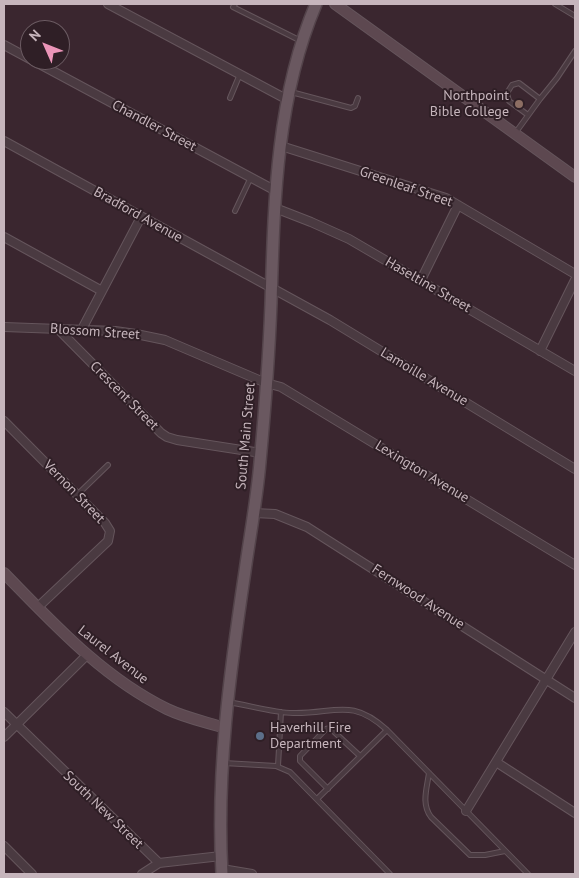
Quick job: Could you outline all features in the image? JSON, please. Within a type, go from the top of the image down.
[{"type":"main road","name":"South Main Street","points":[[222,872],[220,817],[225,728],[261,453],[276,191],[288,96],[301,41],[316,4]]},
{"type":"main road","points":[[335,4],[575,176]]},
{"type":"main road","name":"Laurel Avenue","points":[[4,573],[87,655],[125,684],[169,710],[225,728]]},
{"type":"street","points":[[108,4],[240,74],[288,96]]},
{"type":"street","name":"Chandler Street","points":[[4,45],[20,54]]},
{"type":"street","name":"Chandler Street","points":[[50,70],[276,191]]},
{"type":"street","name":"Bradford Avenue","points":[[4,141],[271,288]]},
{"type":"street","name":"Greenleaf Street","points":[[281,146],[426,192],[458,205],[575,274]]},
{"type":"street","points":[[421,280],[458,205]]},
{"type":"street","name":"Haseltine Street","points":[[276,208],[349,239],[575,371]]},
{"type":"street","points":[[82,329],[141,217]]},
{"type":"street","points":[[4,237],[102,291]]},
{"type":"street","points":[[540,351],[575,280]]},
{"type":"street","name":"Lamoille Avenue","points":[[271,288],[330,320],[575,469]]},
{"type":"street","name":"Blossom Street","points":[[4,327],[82,329],[129,333],[165,340],[266,383]]},
{"type":"street","name":"Crescent Street","points":[[57,328],[167,437],[261,453]]},
{"type":"street","name":"Lexington Avenue","points":[[266,383],[281,387],[309,403],[575,565]]},
{"type":"street","name":"Vernon Street","points":[[4,421],[105,523],[110,534],[108,541],[38,607]]},
{"type":"street","name":"Fernwood Avenue","points":[[254,513],[275,514],[307,527],[575,698]]},
{"type":"street","points":[[466,811],[575,632]]},
{"type":"street","points":[[4,736],[87,655]]},
{"type":"street","name":"South New Street","points":[[4,712],[159,863]]},
{"type":"street","points":[[496,762],[575,813]]},
{"type":"street","points":[[4,846],[32,874]]},
{"type":"street","points":[[142,874],[159,863],[221,856]]},
{"type":"street","points":[[222,872],[252,874]]},
{"type":"lane","points":[[235,4],[233,8],[301,41]]},
{"type":"lane","points":[[555,4],[575,16]]},
{"type":"lane","points":[[515,134],[554,83],[575,51]]},
{"type":"lane","points":[[230,98],[240,74]]},
{"type":"lane","points":[[528,115],[508,101],[507,93],[512,85],[519,83],[540,99]]},
{"type":"lane","points":[[288,96],[350,108],[355,106],[358,98]]},
{"type":"lane","points":[[235,211],[251,178]]},
{"type":"lane","points":[[77,495],[108,465]]},
{"type":"lane","points":[[228,702],[292,714],[339,710],[358,711],[366,714],[387,730],[528,874]]},
{"type":"lane","points":[[278,766],[281,712]]},
{"type":"lane","points":[[328,789],[300,760],[300,756],[326,729],[330,728],[360,756]]},
{"type":"lane","points":[[317,799],[387,730]]},
{"type":"lane","points":[[223,762],[278,766],[290,772],[390,874]]},
{"type":"lane","points":[[429,773],[424,805],[430,817],[470,855],[485,855],[506,851]]},
{"type":"place","name":"Northpoint Bible College","points":[[519,104]]},
{"type":"place","name":"Haverhill Fire Department","points":[[260,736]]}]
